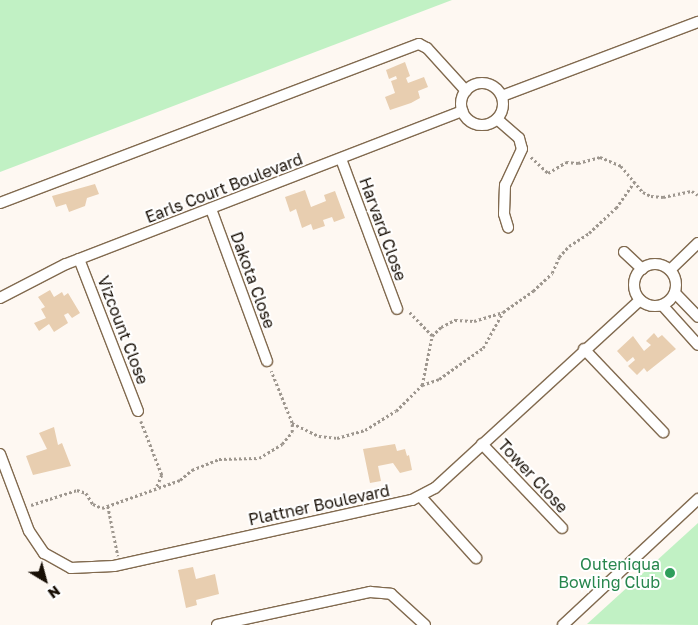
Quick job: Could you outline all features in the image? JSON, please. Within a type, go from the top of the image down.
[{"type":"street","points":[[502,96],[698,22]]},
{"type":"street","points":[[0,203],[419,44],[427,48],[466,91]]},
{"type":"street","points":[[482,83],[494,86],[502,96],[503,108],[497,119],[485,125],[478,125],[462,111],[466,91],[482,83]]},
{"type":"street","name":"Earls Court Boulevard","points":[[0,298],[79,259],[462,111]]},
{"type":"street","points":[[497,119],[519,138],[522,149],[505,185],[504,214],[508,227]]},
{"type":"street","name":"Harvard Close","points":[[341,159],[397,309]]},
{"type":"street","name":"Dakota Close","points":[[210,209],[267,361]]},
{"type":"street","points":[[670,270],[698,243]]},
{"type":"street","points":[[624,252],[642,269]]},
{"type":"street","name":"Vizcount Close","points":[[79,259],[138,412]]},
{"type":"street","points":[[658,264],[670,270],[676,283],[675,293],[663,306],[652,306],[640,300],[634,284],[642,269],[658,264]]},
{"type":"street","points":[[675,293],[698,317]]},
{"type":"street","name":"Plattner Boulevard","points":[[0,454],[20,509],[35,540],[56,562],[72,568],[119,565],[422,498],[640,300]]},
{"type":"street","points":[[663,306],[698,345]]},
{"type":"street","points":[[584,349],[663,432]]},
{"type":"street","name":"Tower Close","points":[[482,444],[562,528]]},
{"type":"street","points":[[422,498],[476,558]]},
{"type":"street","points":[[563,625],[698,499]]},
{"type":"street","points":[[217,625],[370,592],[391,594],[425,625]]},
{"type":"path","points":[[522,149],[548,173],[566,162],[578,163],[600,157],[621,166],[636,181],[643,192],[651,196],[663,197],[692,191],[698,195]]},
{"type":"path","points":[[422,385],[432,336],[441,327],[455,320],[474,321],[503,312],[552,274],[559,258],[616,208],[636,181]]},
{"type":"path","points":[[397,309],[409,311],[432,336]]},
{"type":"path","points":[[292,422],[319,436],[337,438],[365,430],[396,411],[422,385],[439,379],[483,348],[503,312]]},
{"type":"path","points":[[20,509],[77,490],[86,492],[93,504],[102,508],[180,480],[192,470],[219,459],[259,458],[282,444],[292,432],[292,422],[267,361]]},
{"type":"path","points":[[138,412],[162,475],[156,489]]},
{"type":"path","points":[[108,506],[119,565]]},
{"type":"green space","points":[[0,0],[452,0],[0,172]]},
{"type":"green space","name":"Outeniqua Bowling Club","points":[[698,523],[698,625],[587,624]]},
{"type":"building","points":[[405,62],[410,76],[406,78],[408,83],[424,77],[428,87],[418,91],[420,98],[390,110],[385,97],[395,93],[391,81],[397,79],[396,76],[389,79],[386,70]]},
{"type":"building","points":[[95,184],[99,194],[87,198],[85,206],[69,212],[66,204],[56,207],[52,196]]},
{"type":"building","points":[[305,190],[311,207],[326,201],[324,195],[335,191],[345,218],[334,222],[332,217],[323,220],[325,226],[313,230],[311,224],[302,228],[296,209],[290,212],[285,197]]},
{"type":"building","points":[[50,290],[54,297],[62,292],[64,296],[68,293],[80,313],[72,318],[68,313],[64,315],[68,323],[54,332],[49,324],[39,331],[34,323],[46,318],[41,309],[45,307],[38,297]]},
{"type":"building","points":[[654,333],[658,338],[662,335],[676,349],[647,372],[644,368],[637,375],[628,366],[635,360],[633,357],[627,362],[617,351],[633,336],[644,351],[651,345],[646,341]]},
{"type":"building","points":[[54,427],[58,445],[62,443],[71,466],[33,475],[26,456],[47,449],[39,433]]},
{"type":"building","points":[[395,444],[397,451],[405,449],[407,456],[409,455],[412,470],[400,473],[393,463],[378,466],[381,481],[370,483],[363,449]]},
{"type":"building","points":[[193,567],[196,579],[215,574],[219,594],[196,600],[197,605],[186,608],[178,570]]},
{"type":"place","name":"Outeniqua Bowling Club","points":[[670,573]]}]
